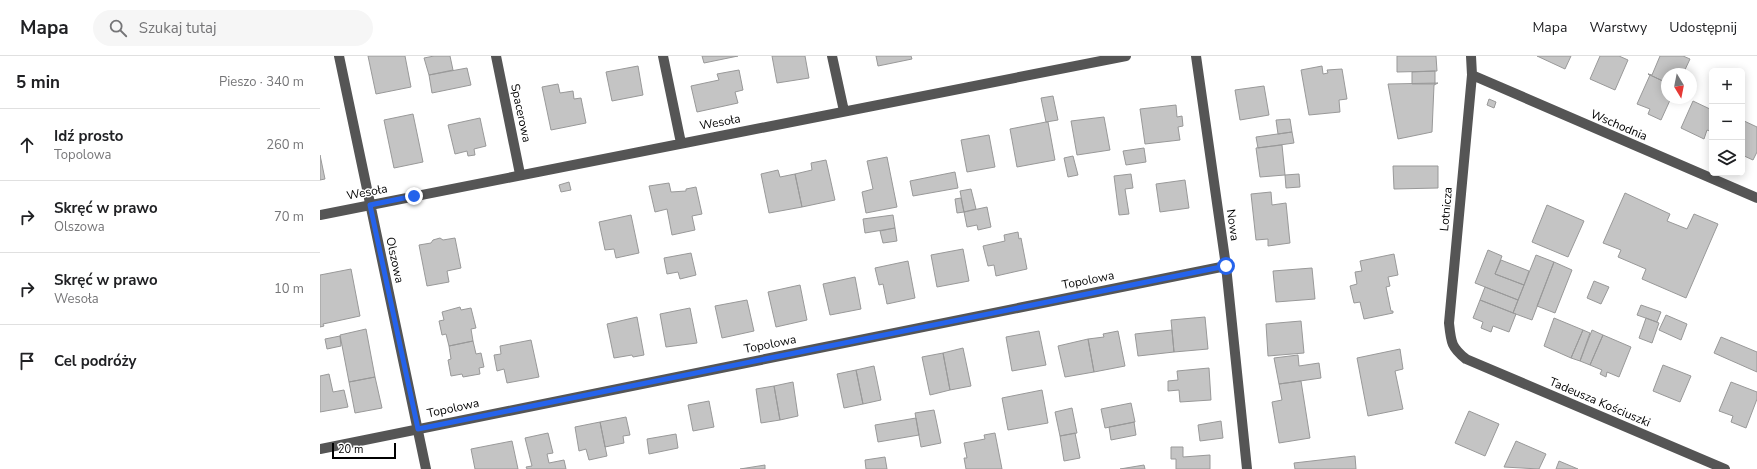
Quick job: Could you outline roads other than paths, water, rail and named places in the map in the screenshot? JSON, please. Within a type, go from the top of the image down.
[{"type":"street","name":"Olszowa","points":[[339,56],[426,469]]},
{"type":"street","name":"Spacerowa","points":[[496,56],[520,174]]},
{"type":"street","points":[[663,56],[682,143]]},
{"type":"street","points":[[832,56],[844,111]]},
{"type":"street","name":"Wesoła","points":[[320,215],[1105,58],[1126,56]]},
{"type":"street","name":"Nowa","points":[[1196,56],[1226,266],[1247,469]]},
{"type":"street","name":"Lotnicza","points":[[1466,359],[1457,352],[1451,342],[1449,323],[1472,75],[1472,56]]},
{"type":"street","name":"Wschodnia","points":[[1472,75],[1757,198]]},
{"type":"street","name":"Topolowa","points":[[320,449],[1226,266]]},
{"type":"street","name":"Tadeusza Kościuszki","points":[[1466,359],[1725,469]]}]
